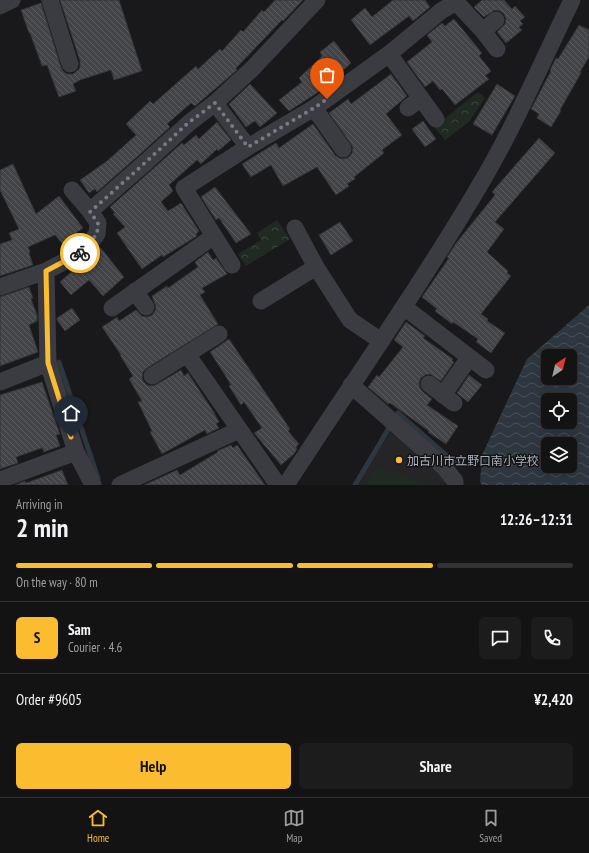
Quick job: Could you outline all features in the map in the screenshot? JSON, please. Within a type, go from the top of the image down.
[{"type":"street","points":[[50,0],[70,64]]},
{"type":"street","points":[[90,212],[188,123],[215,103],[252,69],[317,0]]},
{"type":"street","points":[[286,485],[404,307],[480,185],[503,144],[572,0]]},
{"type":"street","points":[[232,265],[184,188],[248,147],[314,108],[389,54],[441,11],[456,2],[483,31],[497,49]]},
{"type":"street","points":[[483,31],[496,20]]},
{"type":"street","points":[[389,54],[414,103],[436,119]]},
{"type":"street","points":[[215,103],[248,147]]},
{"type":"street","points":[[314,108],[343,149]]},
{"type":"street","points":[[0,287],[46,271],[81,252],[97,234],[98,223],[72,190]]},
{"type":"street","points":[[295,228],[316,267],[350,320],[381,341]]},
{"type":"street","points":[[112,308],[214,236]]},
{"type":"street","points":[[261,301],[316,267]]},
{"type":"street","points":[[46,271],[48,363],[76,452],[93,485]]},
{"type":"street","points":[[135,291],[146,307]]},
{"type":"street","points":[[404,307],[486,370]]},
{"type":"street","points":[[152,376],[219,334]]},
{"type":"street","points":[[187,354],[278,485]]},
{"type":"street","points":[[429,384],[448,399],[469,358]]},
{"type":"street","points":[[0,382],[48,363]]},
{"type":"street","points":[[351,385],[444,467],[455,481],[455,485]]},
{"type":"street","points":[[120,485],[239,430]]},
{"type":"street","points":[[0,480],[76,452]]},
{"type":"shaded area","name":"加古川市立野口南小学校","points":[[390,432],[405,442],[446,478],[445,485],[357,485]]},
{"type":"green space","points":[[478,92],[485,98],[469,122],[445,140],[434,127]]},
{"type":"green space","points":[[277,220],[290,239],[246,266],[238,254],[261,240],[257,233]]},
{"type":"green space","points":[[377,467],[434,485],[365,485]]},
{"type":"water","points":[[589,305],[589,485],[482,485],[480,482],[482,455],[527,359]]},
{"type":"building","points":[[60,0],[119,0],[142,71],[114,80],[111,70],[80,80],[73,84],[76,91],[59,97],[47,65],[42,66],[21,10],[41,3],[61,67],[67,74],[73,74],[80,67],[80,61]]},
{"type":"building","points":[[275,0],[303,0],[236,68],[237,70],[195,106],[191,103],[167,124],[170,127],[97,192],[95,189],[89,193],[80,180],[107,161],[136,135],[126,124],[150,101],[153,104],[196,66],[198,69],[220,49],[222,51],[241,30],[243,32],[262,10],[264,12]]},
{"type":"building","points":[[393,0],[425,0],[430,7],[413,21],[409,16],[370,45],[351,20],[365,8],[372,17]]},
{"type":"building","points":[[482,0],[504,0],[512,9],[515,6],[525,17],[520,21],[523,24],[519,27],[522,30],[506,43],[497,32],[505,24],[506,19],[504,14],[495,10],[484,17],[474,7]]},
{"type":"building","points":[[454,19],[482,53],[479,56],[491,71],[485,76],[489,79],[455,105],[442,89],[440,90],[433,81],[425,87],[407,62],[432,42],[427,35],[442,23],[445,26]]},
{"type":"building","points":[[579,25],[589,30],[589,57],[551,127],[537,118],[539,114],[531,109],[551,71],[550,70],[556,58],[558,59]]},
{"type":"building","points":[[334,41],[351,63],[323,89],[289,111],[279,100],[302,82],[299,78],[322,56],[320,52]]},
{"type":"building","points":[[391,74],[407,96],[386,114],[402,135],[382,150],[384,153],[354,177],[355,179],[347,184],[349,186],[336,195],[317,167],[283,186],[271,165],[251,177],[242,164],[276,143],[279,148],[313,124],[335,155],[344,159],[349,157],[353,148],[329,113],[348,99],[351,104]]},
{"type":"building","points":[[250,84],[277,113],[260,127],[255,121],[246,127],[229,104]]},
{"type":"building","points":[[497,84],[515,96],[492,135],[473,124]]},
{"type":"building","points":[[423,121],[436,139],[425,147],[412,129]]},
{"type":"building","points":[[217,122],[231,140],[218,151],[217,149],[201,164],[197,160],[169,185],[173,191],[161,202],[168,211],[181,203],[199,231],[196,234],[197,236],[163,257],[162,255],[142,269],[117,233],[125,227],[113,214],[115,213],[110,207],[182,143],[184,145],[196,135],[199,139]]},
{"type":"building","points":[[539,138],[555,153],[495,222],[504,229],[487,252],[508,271],[507,273],[511,276],[481,314],[488,319],[487,321],[505,333],[491,353],[476,342],[478,339],[453,322],[452,324],[435,311],[437,309],[422,297],[449,258],[447,257],[457,242],[495,195],[492,192]]},
{"type":"building","points":[[13,164],[36,214],[59,196],[83,228],[76,233],[80,239],[75,245],[67,249],[55,235],[28,247],[33,265],[0,276],[0,244],[12,240],[9,233],[19,229],[0,190],[0,170]]},
{"type":"building","points":[[215,187],[251,234],[236,243],[219,218],[216,220],[201,197]]},
{"type":"building","points":[[340,222],[353,241],[331,255],[319,235]]},
{"type":"building","points":[[100,247],[124,277],[103,296],[89,280],[71,295],[60,282],[79,265],[88,260]]},
{"type":"building","points":[[208,252],[213,260],[216,258],[227,274],[202,288],[205,292],[200,295],[218,324],[147,368],[143,372],[142,377],[143,381],[147,385],[153,386],[181,370],[184,376],[188,373],[213,411],[219,422],[216,424],[219,428],[207,434],[205,430],[162,454],[150,432],[152,431],[138,402],[142,401],[129,379],[133,376],[102,327],[117,317],[119,321],[136,310],[142,316],[147,317],[152,315],[156,307],[152,296],[167,286],[168,288],[198,267],[195,262]]},
{"type":"building","points":[[29,287],[33,298],[31,299],[37,315],[37,321],[29,325],[38,352],[0,366],[0,297]]},
{"type":"building","points":[[72,308],[80,320],[65,331],[57,318]]},
{"type":"building","points":[[406,322],[425,336],[423,338],[453,359],[452,361],[454,362],[441,381],[430,374],[421,378],[419,383],[423,392],[432,399],[427,405],[458,426],[446,444],[390,403],[388,404],[368,387],[377,375],[379,377],[403,347],[394,340]]},
{"type":"building","points":[[229,339],[290,429],[288,431],[299,444],[296,447],[297,449],[294,454],[281,465],[254,433],[262,428],[244,402],[241,405],[229,386],[231,385],[210,352]]},
{"type":"building","points":[[469,375],[482,385],[468,402],[457,393]]},
{"type":"building","points":[[42,382],[60,434],[56,435],[60,446],[44,452],[42,448],[16,457],[18,463],[0,469],[0,395]]},
{"type":"building","points":[[231,445],[233,448],[237,445],[265,485],[144,485],[177,470],[180,475],[218,452],[217,451]]},
{"type":"building","points":[[62,470],[68,485],[15,485],[25,481],[26,483]]},
{"type":"waterway","points":[[59,362],[98,478]]},
{"type":"waterway","points":[[398,413],[456,464]]},
{"type":"waterway","points":[[355,485],[389,428]]},
{"type":"way so far","points":[[80,253],[97,234],[98,223],[90,212],[188,123],[215,103],[248,147],[327,99]]},
{"type":"place","name":"加古川市立野口南小学校","points":[[399,460]]},
{"type":"route","points":[[71,437],[48,363],[46,271],[80,253]]}]
